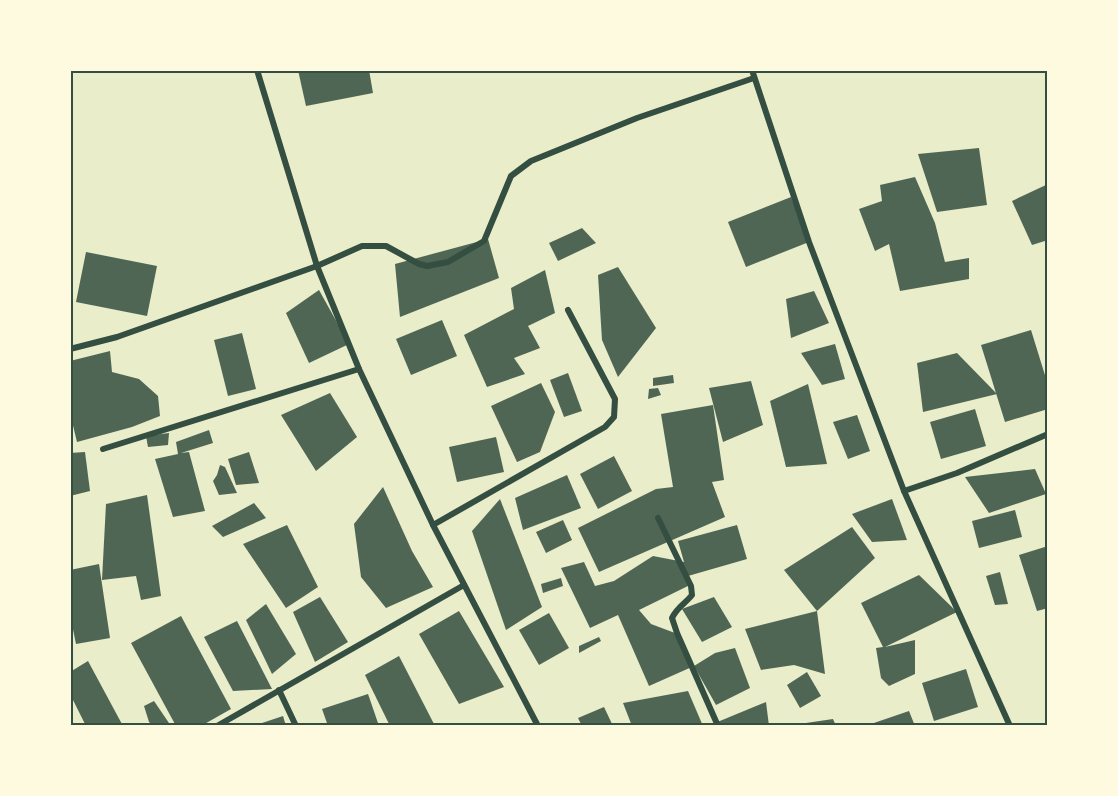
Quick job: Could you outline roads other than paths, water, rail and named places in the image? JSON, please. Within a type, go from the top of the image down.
[{"type":"street","points":[[257,70],[317,266],[359,369],[464,585],[538,726]]},
{"type":"street","points":[[70,349],[117,337],[317,266],[362,246],[386,246],[427,266],[448,262],[484,241],[511,176],[531,161],[607,129],[753,74],[809,242],[904,491],[1010,726]]},
{"type":"street","points":[[434,525],[605,426],[614,417],[615,399],[568,310]]},
{"type":"street","points":[[103,449],[359,369]]},
{"type":"street","points":[[904,491],[957,473],[1047,434]]},
{"type":"street","points":[[658,518],[691,586],[692,595],[687,602],[676,609],[672,618],[718,726]]},
{"type":"street","points":[[217,726],[464,585]]},
{"type":"street","points":[[279,690],[296,726]]}]
